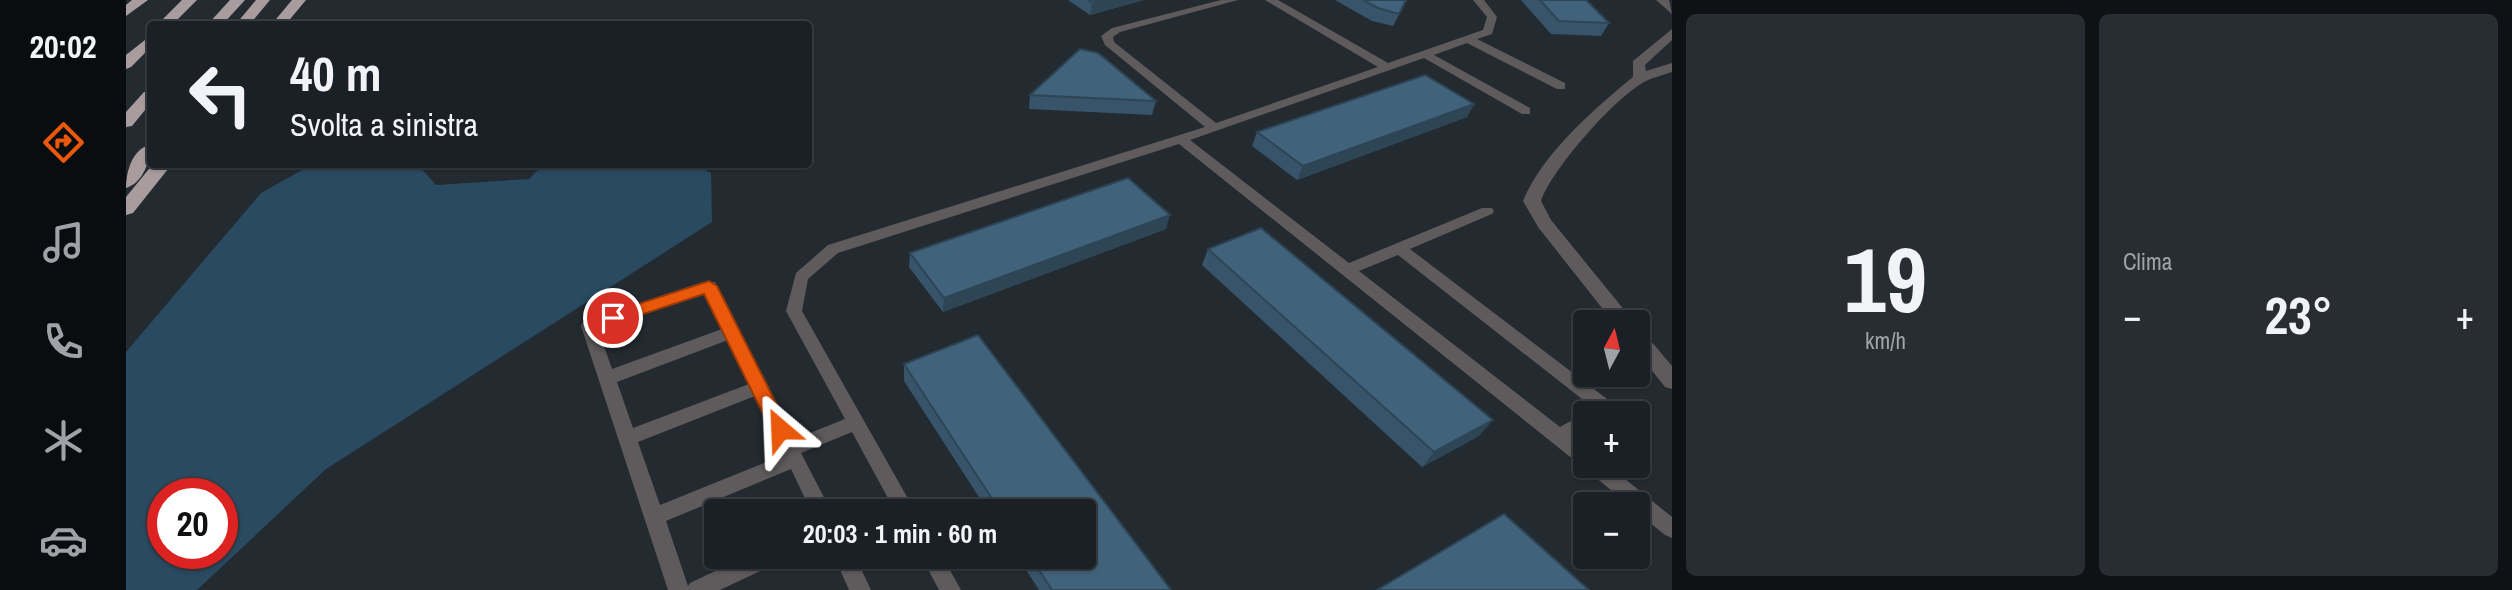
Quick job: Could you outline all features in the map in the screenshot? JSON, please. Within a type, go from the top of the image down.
[{"type":"highway","points":[[126,12],[141,0]]},
{"type":"highway","points":[[169,21],[190,0]]},
{"type":"highway","points":[[218,21],[238,0]]},
{"type":"highway","points":[[246,21],[263,0]]},
{"type":"highway","points":[[282,21],[299,0]]},
{"type":"highway","points":[[126,64],[147,43]]},
{"type":"highway","points":[[126,122],[147,98]]},
{"type":"highway","points":[[126,182],[147,154]]},
{"type":"highway","points":[[126,209],[160,168]]},
{"type":"street","points":[[1663,0],[1672,4]]},
{"type":"street","points":[[1663,0],[1672,10]]},
{"type":"street","points":[[1640,78],[1638,64],[1672,33]]},
{"type":"street","points":[[1614,310],[1544,223],[1532,201],[1538,185],[1594,117],[1640,78],[1672,66]]},
{"type":"street","points":[[1650,354],[1672,381]]},
{"type":"lane","points":[[1213,127],[1109,43],[1107,36],[1116,30],[1233,0]]},
{"type":"lane","points":[[1270,0],[1387,67]]},
{"type":"lane","points":[[898,499],[794,311],[801,277],[808,270],[833,249],[1181,139],[1488,32],[1492,17],[1478,0]]},
{"type":"lane","points":[[1468,39],[1561,86]]},
{"type":"lane","points":[[1425,54],[1526,111]]},
{"type":"lane","points":[[1181,139],[1573,447]]},
{"type":"lane","points":[[1348,270],[1487,211]]},
{"type":"lane","points":[[1399,248],[1597,401]]},
{"type":"lane","points":[[680,590],[589,326],[709,286],[815,499]]},
{"type":"lane","points":[[607,377],[732,332]]},
{"type":"lane","points":[[627,438],[759,387]]},
{"type":"lane","points":[[654,517],[856,422]]},
{"type":"lane","points":[[1559,437],[1573,428]]},
{"type":"lane","points":[[1611,478],[1659,515],[1672,530]]},
{"type":"lane","points":[[697,590],[743,569]]},
{"type":"lane","points":[[850,569],[860,590]]},
{"type":"lane","points":[[938,569],[950,590]]},
{"type":"shaded area","points":[[306,168],[421,168],[436,185],[529,179],[540,168],[702,168],[711,173],[712,222],[326,469],[238,552],[238,478],[147,478],[147,569],[219,569],[197,590],[126,590],[126,352],[261,193]]},
{"type":"building","points":[[1363,0],[1406,0],[1399,14]]},
{"type":"building","points":[[1540,0],[1586,0],[1609,23],[1559,21]]},
{"type":"building","points":[[1080,49],[1098,53],[1156,101],[1030,95]]},
{"type":"building","points":[[1425,75],[1474,104],[1303,166],[1257,132]]},
{"type":"building","points":[[1128,178],[1170,215],[944,298],[910,253]]},
{"type":"building","points":[[1261,228],[1493,420],[1434,452],[1208,249]]},
{"type":"building","points":[[978,335],[1171,590],[1052,590],[1038,569],[1096,569],[1096,499],[992,499],[904,364]]},
{"type":"building","points":[[1504,514],[1589,590],[1377,590]]},
{"type":"route","points":[[613,318],[709,286],[780,429]]}]
